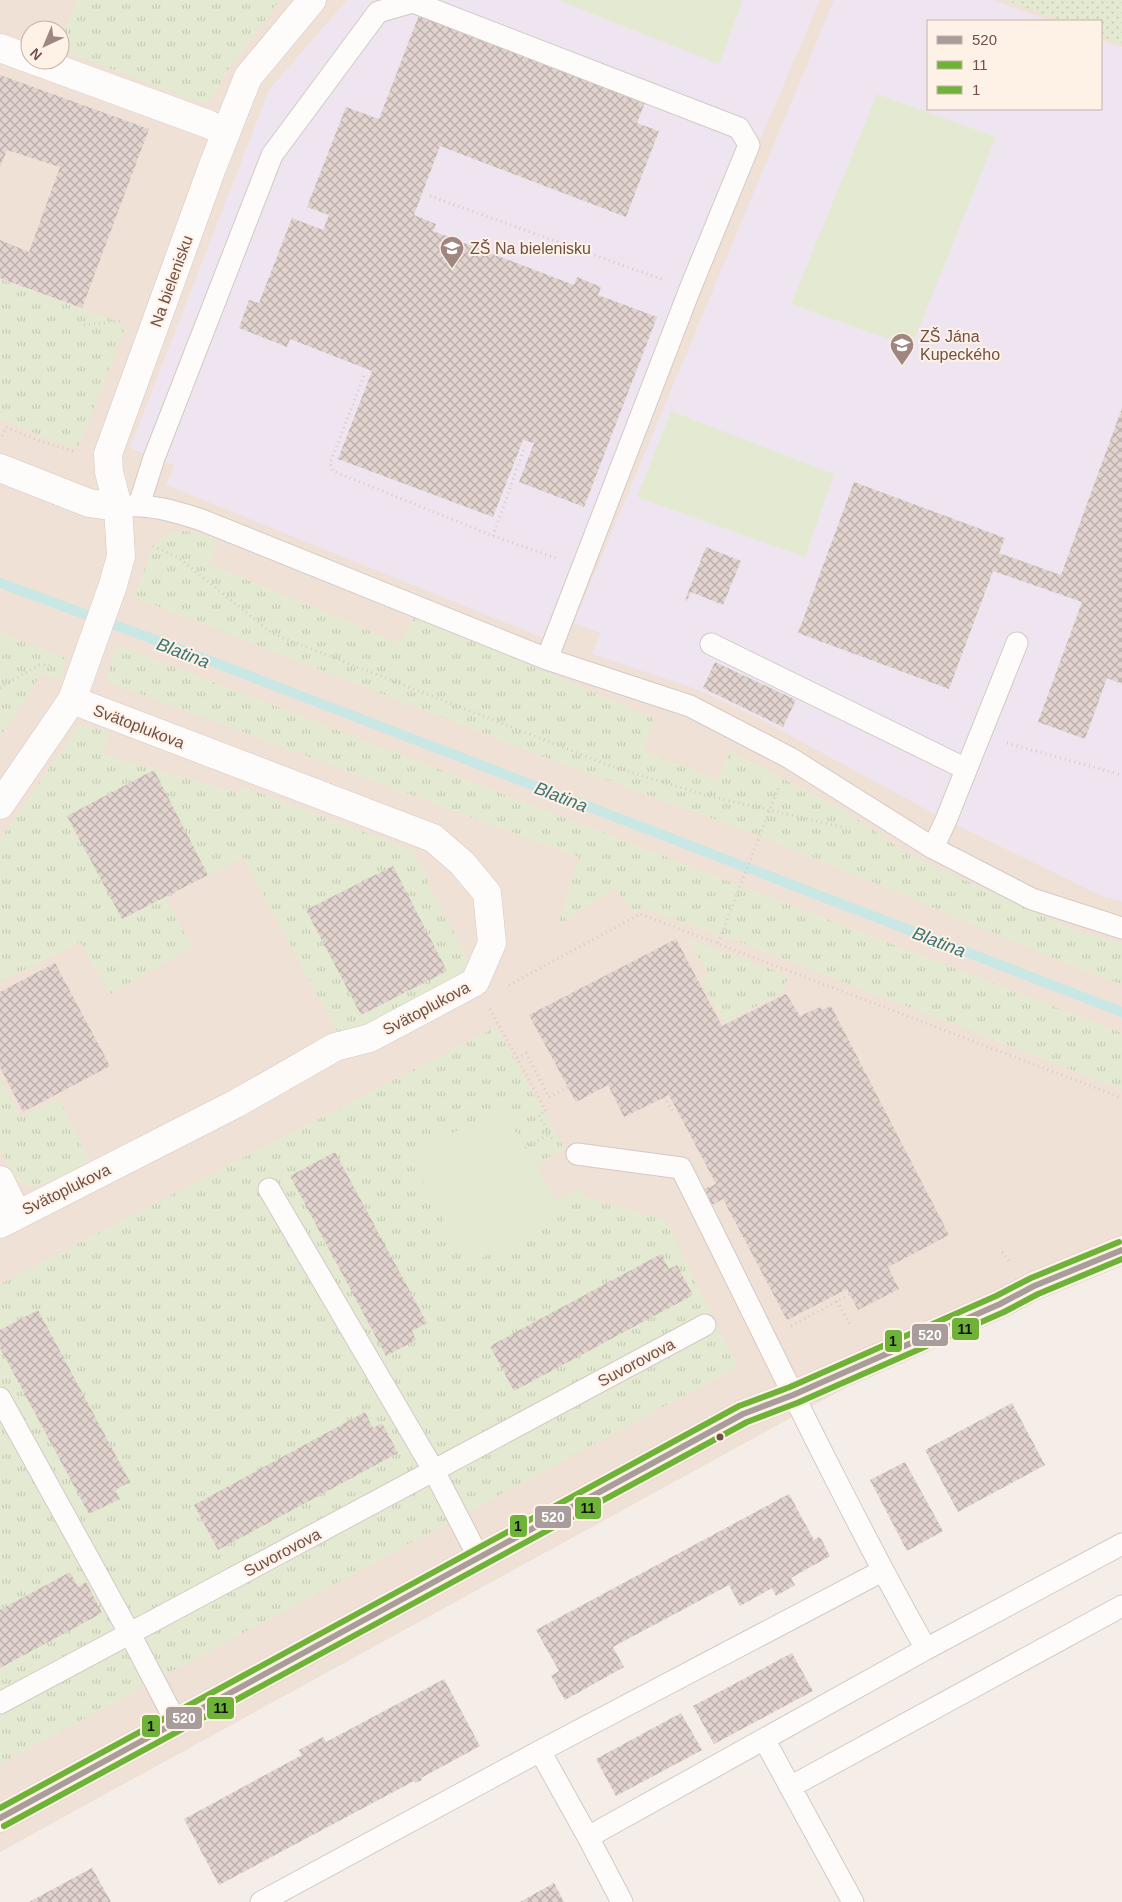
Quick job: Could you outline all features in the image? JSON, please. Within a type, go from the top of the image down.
[{"type":"street","name":"Na bielenisku","points":[[72,700],[113,585],[121,556],[129,506],[108,472],[108,454],[212,168],[248,78],[312,0]]},
{"type":"street","points":[[0,48],[20,55]]},
{"type":"street","points":[[62,70],[208,124],[226,133]]},
{"type":"street","points":[[0,468],[89,503],[129,506]]},
{"type":"street","name":"Svätoplukova","points":[[0,805],[72,700],[432,838],[462,863],[487,894],[492,942],[475,982],[370,1038],[335,1047],[238,1103],[9,1220],[0,1180]]},
{"type":"street","points":[[0,1818],[743,1414],[1000,1304],[1034,1286],[1122,1250]]},
{"type":"lane","points":[[547,659],[690,289],[749,145],[739,128],[413,2],[378,12],[272,155],[154,458],[129,506],[175,512],[199,519],[547,659],[690,706],[790,758],[933,848],[1032,899],[1122,928]]},
{"type":"lane","points":[[933,848],[1017,643]]},
{"type":"lane","points":[[711,644],[966,769]]},
{"type":"lane","points":[[576,1154],[681,1168],[792,1394],[882,1571],[926,1649]]},
{"type":"lane","points":[[269,1189],[434,1471],[479,1558]]},
{"type":"lane","name":"Suvorovova","points":[[0,1703],[705,1325]]},
{"type":"lane","points":[[0,1398],[130,1634],[176,1722]]},
{"type":"lane","points":[[588,1836],[926,1649],[1122,1544]]},
{"type":"lane","points":[[261,1902],[540,1751],[882,1571]]},
{"type":"lane","points":[[790,1787],[1122,1606]]},
{"type":"lane","points":[[764,1739],[853,1902]]},
{"type":"lane","points":[[540,1751],[588,1836],[622,1902]]},
{"type":"path","points":[[430,196],[690,289]]},
{"type":"path","points":[[84,325],[123,321]]},
{"type":"path","points":[[364,376],[330,463],[333,471],[493,536],[582,568]]},
{"type":"path","points":[[0,441],[6,427],[40,441],[81,454]]},
{"type":"path","points":[[493,536],[525,446]]},
{"type":"path","points":[[145,542],[179,558],[273,634],[611,766],[705,795],[770,811]]},
{"type":"path","points":[[0,688],[39,665],[56,666]]},
{"type":"path","points":[[980,736],[1122,775]]},
{"type":"path","points":[[718,944],[790,758]]},
{"type":"path","points":[[475,982],[494,993],[640,914],[1122,1098]]},
{"type":"path","points":[[475,982],[546,1111],[539,1115],[554,1141]]},
{"type":"path","points":[[517,1058],[526,1053],[549,1097],[568,1087]]},
{"type":"path","points":[[664,1097],[673,1112]]},
{"type":"path","points":[[525,1148],[550,1134]]},
{"type":"path","points":[[784,1330],[850,1294]]},
{"type":"path","points":[[837,1301],[850,1324]]},
{"type":"shaded area","points":[[0,0],[1122,0],[1122,1236],[0,1852]]},
{"type":"shaded area","name":"ZŠ Na bielenisku","points":[[347,0],[820,0],[546,639],[166,485],[174,465],[130,448],[269,90]]},
{"type":"shaded area","name":"ZŠ Jána Kupeckého","points":[[834,0],[993,0],[1048,20],[927,20],[927,110],[1102,110],[1102,40],[1122,47],[1122,901],[1104,897],[946,820],[756,717],[699,690],[592,654],[600,633],[574,623]]},
{"type":"green space","points":[[78,0],[280,0],[223,76],[212,99],[202,103],[70,53],[69,20]]},
{"type":"green space","points":[[558,0],[743,0],[719,64]]},
{"type":"green space","points":[[1005,0],[1122,0],[1122,44],[1102,36],[1102,20],[1059,20]]},
{"type":"green space","points":[[877,94],[996,137],[911,347],[791,304]]},
{"type":"green space","points":[[0,279],[126,325],[77,450],[0,419]]},
{"type":"green space","points":[[671,411],[834,474],[805,557],[637,497]]},
{"type":"green space","points":[[177,531],[196,532],[217,539],[209,564],[401,644],[414,616],[654,718],[643,750],[718,781],[729,751],[842,809],[908,854],[1078,932],[1122,943],[1122,984],[1100,977],[779,843],[542,756],[134,597],[153,547],[161,537]]},
{"type":"green space","points":[[0,633],[66,658],[61,679],[42,673],[0,737]]},
{"type":"green space","points":[[117,645],[1122,1033],[1122,1089],[738,941],[642,908],[633,913],[615,888],[558,925],[579,857],[106,681]]},
{"type":"green space","points":[[79,725],[109,731],[103,755],[239,793],[241,786],[412,850],[470,965],[470,976],[367,1034],[337,1031],[243,857],[165,899],[192,947],[110,994],[80,942],[0,982],[0,840]]},
{"type":"green space","points":[[686,938],[789,976],[780,994],[724,1023],[701,981],[709,974]]},
{"type":"green space","points":[[496,1027],[564,1148],[535,1165],[557,1202],[580,1188],[585,1197],[666,1221],[737,1367],[0,1764],[0,1284]]},
{"type":"green space","points":[[0,1077],[21,1117],[59,1099],[89,1162],[41,1186],[28,1185],[19,1181],[10,1171],[0,1149]]},
{"type":"green space","points":[[502,1108],[564,1214],[468,1265],[408,1155]]},
{"type":"building","points":[[419,15],[645,102],[637,123],[659,131],[626,217],[440,146],[414,215],[436,224],[433,231],[574,285],[577,277],[601,287],[598,295],[657,317],[584,507],[519,482],[534,443],[523,440],[493,517],[338,459],[372,371],[290,339],[287,347],[239,328],[249,300],[259,303],[292,218],[323,230],[329,215],[307,207],[346,107],[379,119]]},
{"type":"building","points":[[0,75],[149,129],[82,308],[0,278],[0,240],[29,252],[60,167],[7,150],[0,167]]},
{"type":"building","points":[[1122,408],[1122,684],[1107,678],[1085,739],[1038,722],[1082,602],[993,571],[949,689],[798,633],[854,482],[1005,538],[999,553],[1061,575]]},
{"type":"building","points":[[706,547],[741,561],[723,605],[691,592],[687,601],[685,600]]},
{"type":"building","points":[[715,662],[796,700],[783,727],[703,688]]},
{"type":"building","points":[[154,770],[208,875],[122,919],[67,816]]},
{"type":"building","points":[[393,866],[447,971],[361,1015],[306,910]]},
{"type":"building","points":[[676,939],[722,1026],[786,994],[800,1016],[820,1007],[822,1010],[831,1006],[949,1235],[888,1267],[899,1289],[858,1310],[847,1289],[787,1320],[723,1199],[712,1205],[704,1189],[716,1184],[669,1095],[624,1117],[608,1085],[576,1102],[529,1015]]},
{"type":"building","points":[[55,963],[110,1066],[23,1112],[0,1067],[0,992]]},
{"type":"building","points":[[335,1152],[427,1323],[412,1331],[416,1340],[386,1356],[290,1176]]},
{"type":"building","points":[[661,1254],[669,1269],[677,1265],[693,1295],[514,1391],[490,1346]]},
{"type":"building","points":[[38,1310],[130,1482],[115,1490],[120,1499],[89,1514],[0,1348],[0,1330]]},
{"type":"building","points":[[1012,1403],[1045,1465],[958,1512],[925,1450]]},
{"type":"building","points":[[365,1412],[373,1428],[382,1423],[398,1453],[218,1550],[194,1505]]},
{"type":"building","points":[[905,1462],[943,1531],[907,1551],[870,1480]]},
{"type":"building","points":[[789,1494],[814,1540],[819,1537],[821,1539],[830,1556],[791,1578],[795,1585],[776,1596],[772,1588],[740,1606],[729,1585],[624,1641],[613,1647],[624,1667],[565,1700],[551,1676],[559,1671],[536,1630]]},
{"type":"building","points":[[70,1572],[78,1587],[86,1582],[102,1613],[0,1668],[0,1610]]},
{"type":"building","points":[[792,1653],[813,1691],[714,1744],[693,1706]]},
{"type":"building","points":[[444,1679],[480,1746],[421,1778],[422,1780],[415,1783],[414,1781],[219,1885],[184,1819],[302,1755],[299,1750],[323,1737],[326,1742]]},
{"type":"building","points":[[681,1713],[702,1750],[616,1796],[596,1759]]},
{"type":"building","points":[[92,1868],[111,1902],[29,1902]]},
{"type":"building","points":[[554,1883],[564,1902],[520,1902]]},
{"type":"waterway","name":"Blatina","points":[[0,583],[169,645],[1122,1012]]},
{"type":"transit line","name":"1","points":[[0,1808],[739,1406],[790,1387],[996,1296],[1031,1278],[1119,1242]]},
{"type":"transit line","name":"520","points":[[0,1818],[743,1414],[793,1395],[1000,1304],[1034,1286],[1122,1250]]},
{"type":"transit line","name":"11","points":[[4,1826],[747,1422],[797,1403],[1004,1312],[1038,1294],[1122,1259]]},
{"type":"place","name":"ZŠ Na bielenisku","points":[[452,269]]},
{"type":"place","name":"ZŠ Jána Kupeckého","points":[[902,366]]}]
